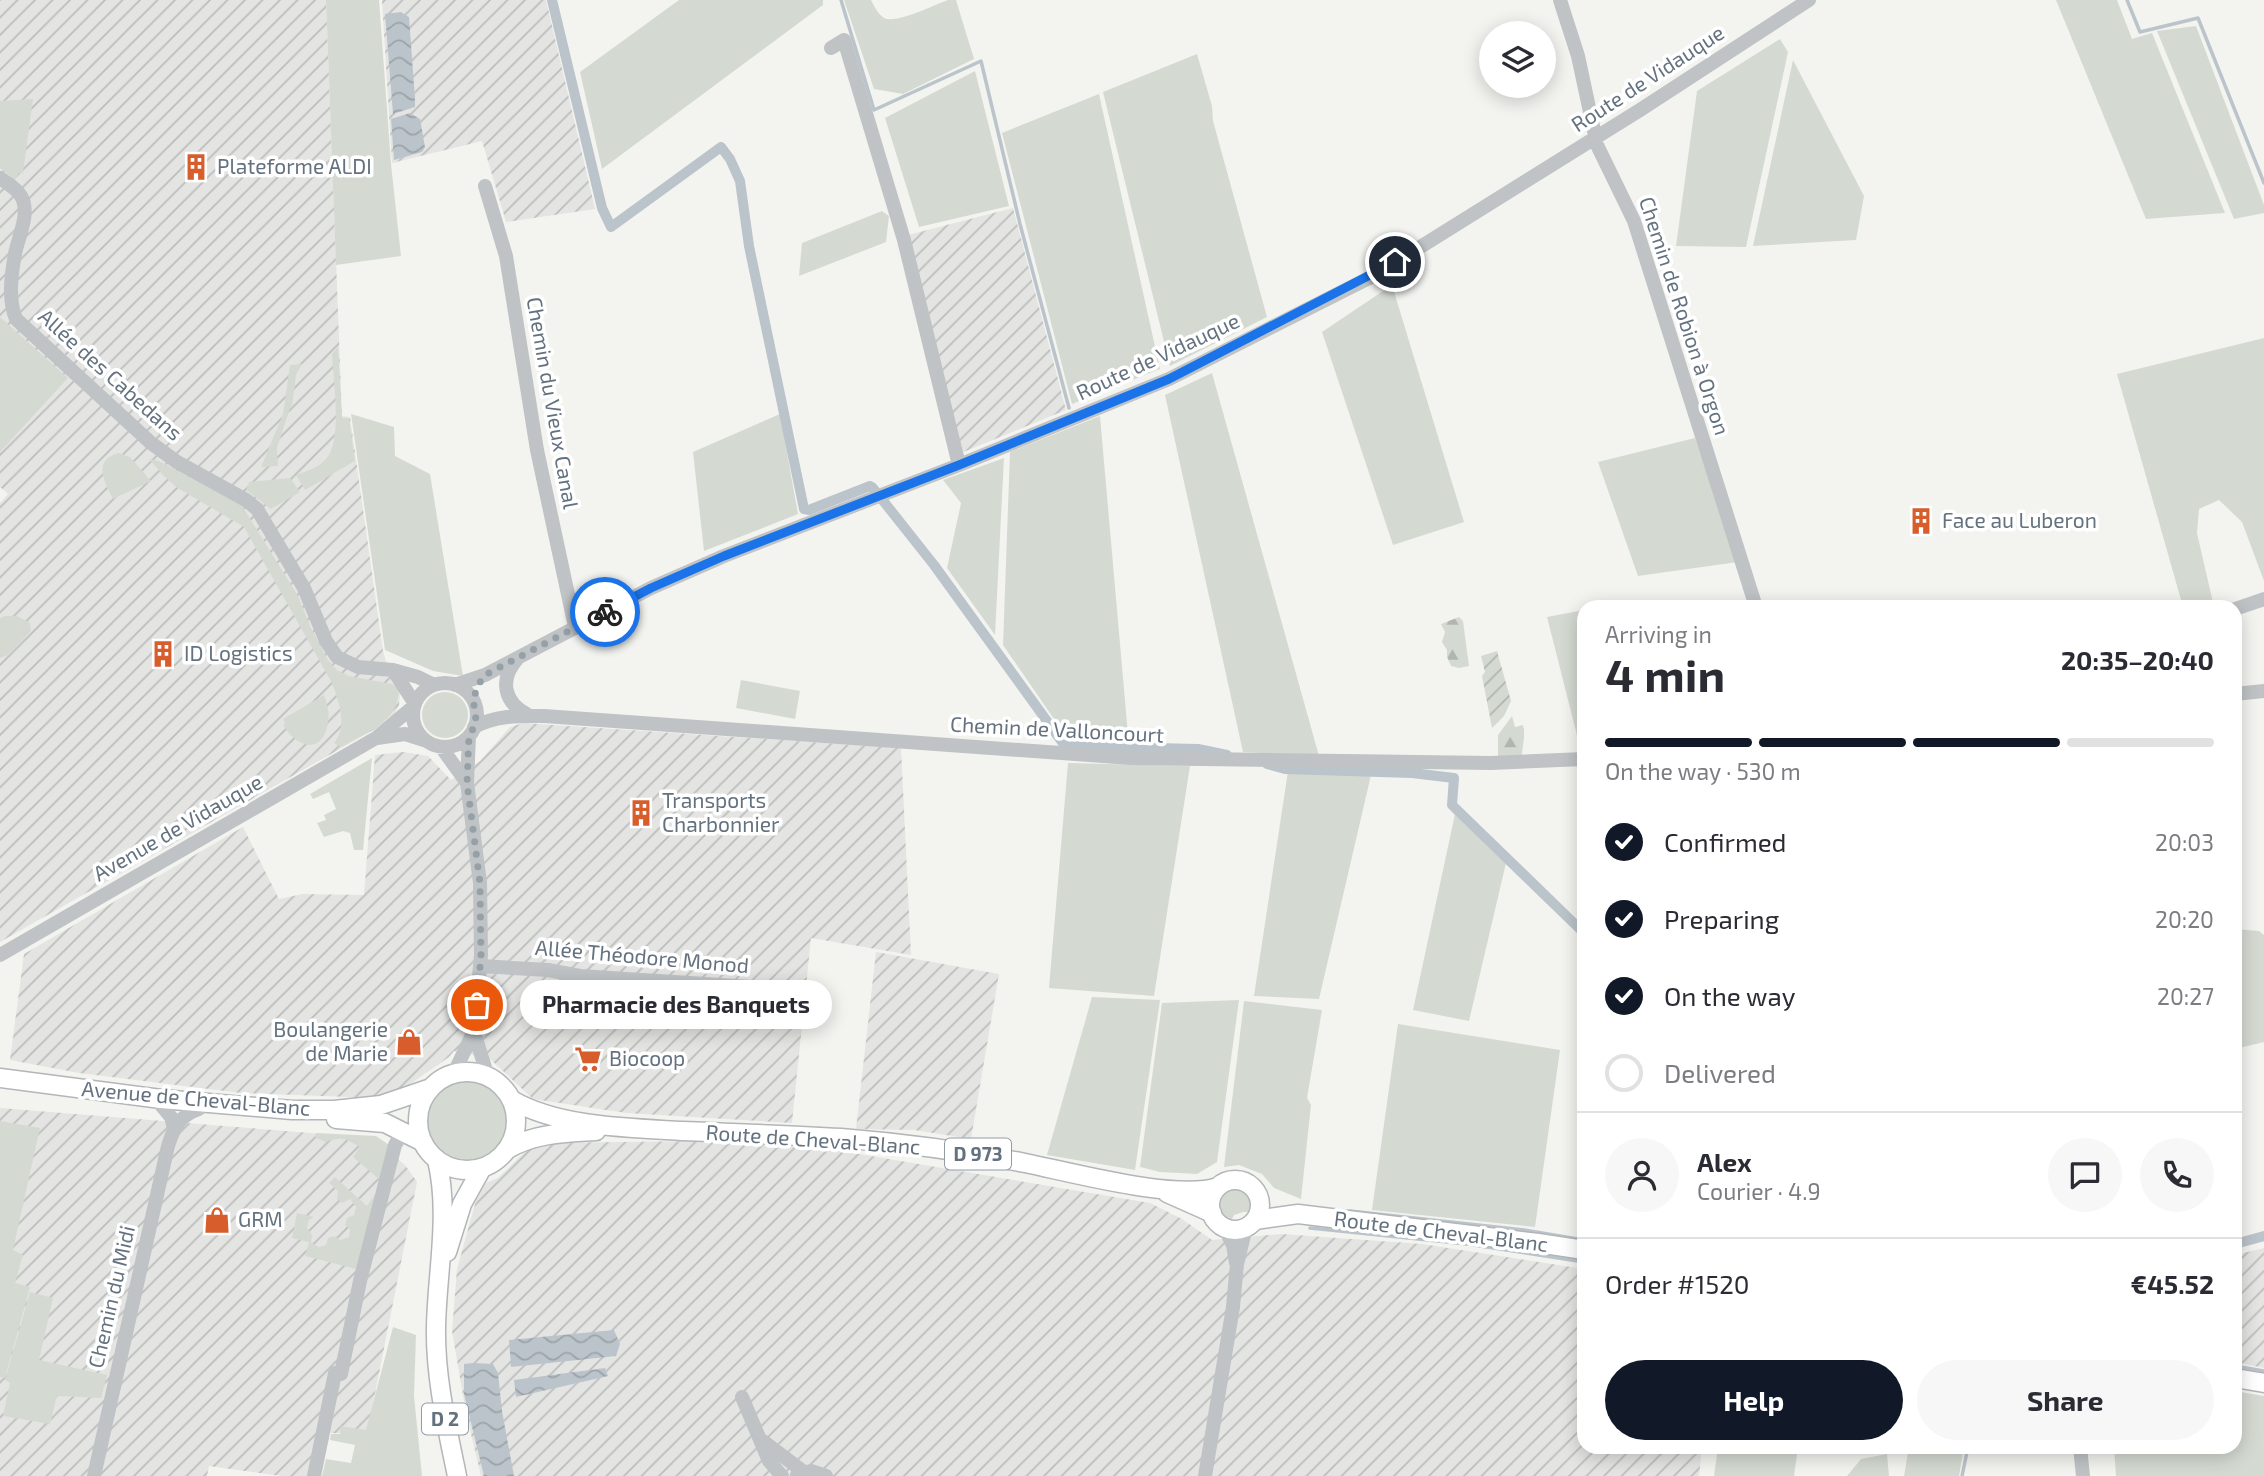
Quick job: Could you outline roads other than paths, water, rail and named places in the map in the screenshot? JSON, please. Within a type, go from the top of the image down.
[{"type":"main road","points":[[477,1073],[488,1077],[506,1091],[512,1101],[516,1125],[508,1149],[492,1164],[482,1168],[454,1169],[438,1160],[423,1142],[418,1120],[420,1108],[431,1088],[453,1074],[477,1073]]},
{"type":"main road","name":"Avenue de Cheval-Blanc","points":[[0,1078],[160,1099],[292,1110],[370,1107],[406,1098],[431,1088]]},
{"type":"main road","name":"Avenue de Cheval-Blanc","points":[[0,1084],[198,1109],[385,1124],[423,1142]]},
{"type":"main road","name":"D 973","points":[[512,1101],[546,1114],[630,1128]]},
{"type":"main road","name":"D 973","points":[[508,1149],[522,1141],[545,1135],[630,1128]]},
{"type":"main road","name":"Route de Cheval-Blanc","points":[[630,1128],[886,1143],[981,1154],[1159,1189],[1193,1191],[1218,1187]]},
{"type":"main road","name":"D 2","points":[[438,1160],[442,1187],[437,1361],[457,1476]]},
{"type":"main road","name":"D 2","points":[[440,1276],[463,1204],[482,1168]]},
{"type":"main road","points":[[1241,1180],[1252,1186],[1259,1197],[1260,1209],[1251,1223],[1235,1230],[1218,1220],[1211,1199],[1218,1187],[1229,1181],[1241,1180]]},
{"type":"main road","name":"Route de Cheval-Blanc","points":[[1159,1189],[1218,1220]]},
{"type":"main road","name":"Route de Cheval-Blanc","points":[[1259,1197],[1298,1214],[1577,1249]]},
{"type":"main road","name":"Route de Cheval-Blanc","points":[[1251,1223],[1298,1214]]},
{"type":"main road","points":[[2242,1379],[2264,1383]]},
{"type":"street","name":"Chemin de Robion à Orgon","points":[[1560,0],[1578,56],[1597,145],[1633,221],[1754,600]]},
{"type":"street","name":"Route de Vidauque","points":[[455,685],[485,675],[651,588],[724,556],[959,465],[1169,379],[1366,279],[1809,0]]},
{"type":"street","points":[[831,48],[844,40],[904,240],[959,465]]},
{"type":"street","name":"Allée des Cabedans","points":[[0,178],[19,193],[23,201],[23,225],[15,253],[10,306],[16,319],[151,443],[177,462],[246,500],[257,509],[304,588],[326,641],[337,657],[358,667],[393,670]]},
{"type":"street","name":"Chemin du Vieux Canal","points":[[485,186],[506,256],[537,450],[575,627]]},
{"type":"street","points":[[2242,607],[2264,599]]},
{"type":"street","points":[[520,656],[508,672],[505,690],[518,710],[529,716]]},
{"type":"street","points":[[393,670],[434,685]]},
{"type":"street","points":[[393,670],[414,705]]},
{"type":"street","points":[[453,1074],[474,1031],[480,966],[480,883],[467,783],[476,716],[474,703],[478,685],[485,675]]},
{"type":"street","points":[[467,783],[441,747],[425,740],[417,730],[413,719],[414,705],[422,692],[434,685],[445,683],[455,685],[468,694],[474,703]]},
{"type":"street","points":[[2242,693],[2264,691]]},
{"type":"street","name":"Chemin de Valloncourt","points":[[474,703],[503,716],[1130,758],[1491,763],[1577,759]]},
{"type":"street","name":"Avenue de Vidauque","points":[[0,954],[376,738],[414,705]]},
{"type":"street","name":"Chemin de Valloncourt","points":[[472,731],[503,716]]},
{"type":"street","points":[[441,747],[456,745],[472,731]]},
{"type":"street","name":"Avenue de Vidauque","points":[[376,738],[405,734],[425,740]]},
{"type":"street","name":"Allée Théodore Monod","points":[[480,966],[548,970],[598,977],[801,990]]},
{"type":"street","points":[[474,1031],[488,1077]]},
{"type":"street","points":[[161,1105],[171,1117],[173,1128]]},
{"type":"street","points":[[173,1128],[185,1115],[198,1109]]},
{"type":"street","name":"Chemin du Midi","points":[[94,1476],[132,1299],[173,1128]]},
{"type":"street","points":[[314,1476],[335,1373],[341,1374],[359,1281],[395,1145],[403,1132]]},
{"type":"street","points":[[1218,1220],[1233,1245],[1237,1264]]},
{"type":"street","points":[[1205,1476],[1233,1307],[1237,1264],[1251,1223]]},
{"type":"street","points":[[741,1397],[772,1468],[782,1476]]},
{"type":"street","points":[[762,1441],[800,1474],[819,1472],[826,1476]]},
{"type":"street","points":[[2081,1454],[2083,1476]]},
{"type":"water","points":[[401,12],[409,17],[415,107],[393,114],[385,14]]},
{"type":"water","points":[[410,113],[420,119],[425,147],[422,152],[394,160],[391,119]]},
{"type":"water","points":[[614,1330],[620,1344],[616,1356],[511,1367],[509,1340]]},
{"type":"water","points":[[464,1364],[493,1364],[498,1373],[514,1476],[484,1476],[464,1394]]},
{"type":"water","points":[[605,1368],[608,1376],[516,1397],[514,1380]]},
{"type":"waterway","points":[[552,0],[602,208],[611,227],[721,147],[730,159],[740,181],[749,246],[804,509],[809,510],[870,486],[873,488],[934,565],[1065,746],[1198,749],[1227,755]]},
{"type":"waterway","points":[[841,0],[874,110],[981,61],[1020,224],[1069,408]]},
{"type":"waterway","points":[[2127,0],[2140,32],[2198,18],[2264,183]]},
{"type":"waterway","points":[[1267,764],[1285,769],[1412,773],[1454,778],[1452,805],[1577,926]]},
{"type":"waterway","points":[[1350,1211],[1524,1230],[1577,1239]]},
{"type":"waterway","points":[[1310,1228],[1467,1244],[1577,1261]]},
{"type":"waterway","points":[[2242,1242],[2264,1236]]},
{"type":"waterway","points":[[2242,1367],[2264,1371]]},
{"type":"waterway","points":[[1962,1476],[1967,1454]]},
{"type":"place","name":"Plateforme ALDI","points":[[196,167]]},
{"type":"place","name":"Face au Luberon","points":[[1921,521]]},
{"type":"place","name":"ID Logistics","points":[[163,654]]},
{"type":"place","name":"Transports Charbonnier","points":[[641,813]]},
{"type":"place","name":"Pharmacie des Banquets","points":[[477,1005]]},
{"type":"place","name":"Boulangerie de Marie","points":[[409,1042]]},
{"type":"place","name":"Biocoop","points":[[588,1059]]},
{"type":"place","name":"GRM","points":[[217,1220]]}]
